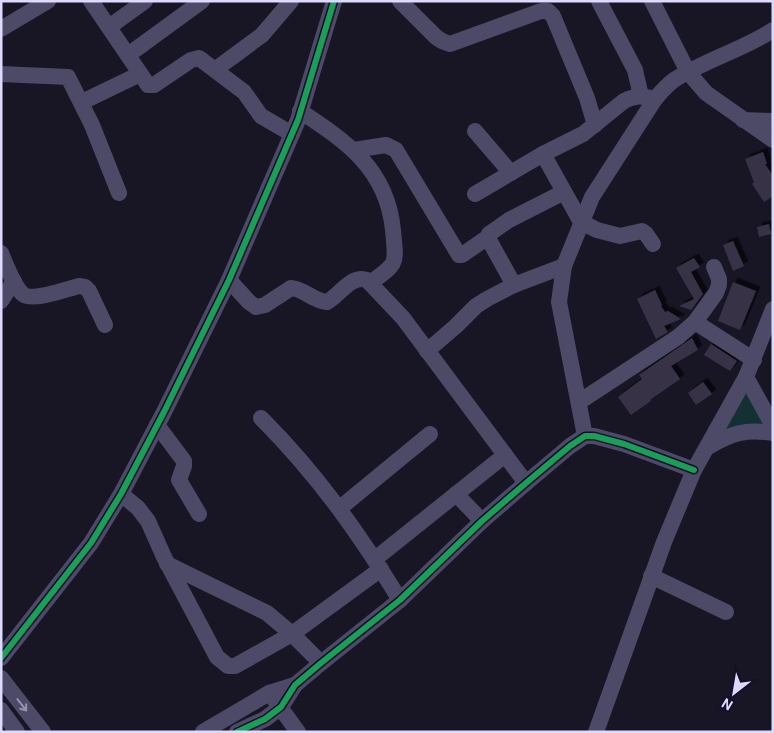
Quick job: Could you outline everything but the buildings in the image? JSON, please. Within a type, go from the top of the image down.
[{"type":"street","points":[[1,29],[48,1]]},
{"type":"street","points":[[90,1],[146,83],[152,85],[196,58],[216,69],[244,92],[261,116],[292,134]]},
{"type":"street","points":[[109,27],[145,1]]},
{"type":"street","points":[[128,55],[202,1]]},
{"type":"street","points":[[216,69],[262,35],[291,1]]},
{"type":"street","points":[[400,1],[442,42],[450,44],[541,11],[548,11],[553,16],[587,98],[595,125]]},
{"type":"street","points":[[599,1],[648,98]]},
{"type":"street","points":[[652,1],[688,72],[706,93],[773,140]]},
{"type":"street","points":[[1,658],[91,543],[121,494],[157,425],[229,280],[292,134],[330,2]]},
{"type":"street","points":[[585,436],[559,302],[564,266],[599,183],[648,98],[688,72],[773,30]]},
{"type":"street","points":[[1,74],[68,77],[82,102],[119,193]]},
{"type":"street","points":[[82,102],[140,74]]},
{"type":"street","points":[[475,194],[543,154],[569,142],[595,125],[624,100],[632,97],[648,98]]},
{"type":"street","points":[[300,111],[332,131],[354,150],[364,160],[382,187],[392,216],[394,263],[392,267],[370,284]]},
{"type":"street","points":[[743,120],[773,121]]},
{"type":"street","points":[[474,132],[511,173]]},
{"type":"street","points":[[354,150],[386,145],[396,150],[458,256],[488,238],[492,231],[509,220],[564,192]]},
{"type":"street","points":[[543,154],[581,222],[597,230],[620,236],[642,231],[653,244]]},
{"type":"street","points":[[488,238],[514,285]]},
{"type":"street","points":[[1,253],[19,290],[29,296],[35,297],[79,286],[86,287],[105,325]]},
{"type":"street","points":[[427,351],[487,298],[514,285],[564,266]]},
{"type":"street","points":[[579,402],[678,337],[695,322],[716,293],[719,285],[714,267]]},
{"type":"street","points":[[229,280],[256,307],[264,305],[291,288],[300,290],[317,300],[327,302],[354,280],[362,278],[403,318],[526,483]]},
{"type":"street","points":[[1,301],[14,281]]},
{"type":"street","points":[[596,732],[651,576],[694,470],[746,378],[773,309]]},
{"type":"street","points":[[695,322],[754,360]]},
{"type":"street","points":[[746,378],[773,426]]},
{"type":"street","points":[[261,418],[298,457],[340,508],[400,600]]},
{"type":"street","points":[[157,425],[184,461],[180,480],[199,514]]},
{"type":"street","points":[[706,449],[726,436],[740,432],[756,430],[773,433]]},
{"type":"street","points":[[340,508],[430,434]]},
{"type":"street","points":[[237,732],[270,725],[295,685],[400,600],[482,521],[570,446],[585,436],[594,436],[624,444],[694,470]]},
{"type":"street","points":[[121,494],[143,513],[167,564],[217,657],[222,663],[228,666],[235,666],[292,634],[378,564],[456,494],[506,455]]},
{"type":"street","points":[[456,494],[482,521]]},
{"type":"street","points":[[167,564],[267,613],[292,634],[321,663]]},
{"type":"street","points":[[651,576],[726,612]]},
{"type":"street","points":[[1,678],[43,732]]},
{"type":"street","points":[[203,732],[252,701],[268,693],[295,685]]},
{"type":"street","points":[[268,693],[281,707],[298,732]]},
{"type":"street","points":[[252,701],[270,725]]},
{"type":"street","points":[[1,710],[17,732]]},
{"type":"green space","points":[[744,381],[771,430],[719,437]]},
{"type":"cycle path","points":[[1,658],[91,543],[121,494],[164,412],[229,280],[298,120],[334,1]]},
{"type":"cycle path","points":[[237,732],[265,719],[281,707],[295,685],[400,600],[482,521],[570,446],[585,436],[594,436],[624,444],[694,470]]}]
